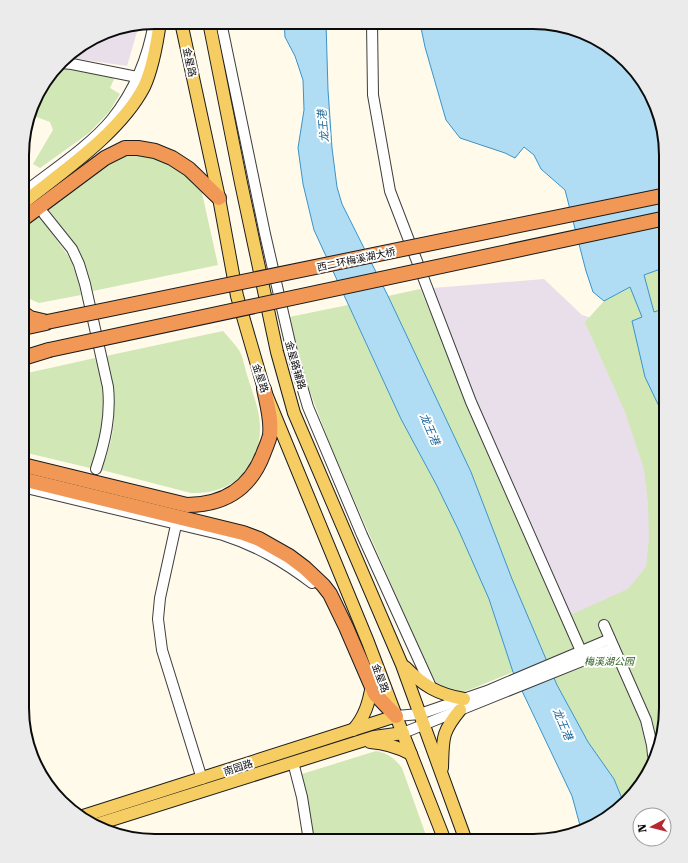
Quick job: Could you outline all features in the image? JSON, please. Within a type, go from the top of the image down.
[{"type":"highway","points":[[29,215],[105,158],[125,148],[138,148],[155,151],[172,158],[189,169],[219,198]]},
{"type":"highway","name":"西二环梅溪湖大桥","points":[[29,326],[659,196]]},
{"type":"highway","points":[[29,356],[49,350],[659,219]]},
{"type":"highway","points":[[29,317],[47,322]]},
{"type":"highway","points":[[29,467],[187,506],[212,503],[227,498],[237,491],[252,476],[260,463],[270,435],[270,421],[264,389]]},
{"type":"highway","points":[[29,481],[222,528],[258,539],[289,556],[305,568],[326,590],[338,611],[375,694],[396,716]]},
{"type":"main road","points":[[29,191],[91,150],[127,111],[144,87],[157,48],[159,29]]},
{"type":"main road","name":"金星路","points":[[183,29],[219,198],[236,296],[264,389],[368,642],[442,834]]},
{"type":"main road","points":[[210,29],[275,344],[294,413],[402,665],[463,834]]},
{"type":"main road","points":[[402,665],[415,677],[432,689],[462,704],[449,723],[443,737],[442,775]]},
{"type":"main road","points":[[353,730],[359,724],[368,706],[372,685]]},
{"type":"main road","name":"南园路","points":[[88,814],[396,716]]},
{"type":"main road","name":"南园路","points":[[103,822],[359,742],[403,733]]},
{"type":"main road","points":[[359,742],[381,743],[398,747],[411,754]]},
{"type":"street","points":[[29,190],[88,142],[111,119],[130,92],[138,77],[153,29]]},
{"type":"street","name":"金星路辅路","points":[[223,29],[269,249],[293,356],[308,407],[362,535],[432,689]]},
{"type":"street","points":[[372,29],[373,96],[390,191],[471,402],[583,655]]},
{"type":"street","points":[[68,64],[138,77]]},
{"type":"street","points":[[44,214],[72,249],[79,264],[85,284],[108,387],[108,422],[104,446],[96,469]]},
{"type":"street","points":[[29,489],[87,499],[176,525],[243,542],[270,554],[287,564],[317,586],[338,611]]},
{"type":"street","points":[[176,525],[160,598],[158,627],[162,650],[202,778]]},
{"type":"street","points":[[604,625],[646,720],[652,748]]},
{"type":"street","points":[[403,733],[422,719],[487,695],[612,643]]},
{"type":"street","points":[[396,716],[422,719]]},
{"type":"street","points":[[293,762],[302,797],[308,834]]},
{"type":"shaded area","points":[[137,30],[127,66],[74,58],[92,46],[107,39],[122,33]]},
{"type":"shaded area","points":[[544,279],[582,315],[599,320],[659,479],[659,716],[657,733],[652,749],[640,774],[566,617],[420,289]]},
{"type":"green space","points":[[66,66],[115,77],[110,88],[120,94],[109,112],[89,133],[40,168],[33,164],[53,130],[50,122],[35,116],[50,85]]},
{"type":"green space","points":[[150,152],[187,171],[202,193],[218,265],[93,291],[87,271],[71,239],[48,209],[117,157]]},
{"type":"green space","points":[[39,215],[71,260],[78,279],[81,295],[39,303],[29,299],[29,223]]},
{"type":"green space","name":"梅溪湖公园","points":[[659,270],[659,716],[657,733],[646,764],[638,778],[622,797],[614,779],[588,743],[557,685],[512,579],[471,472],[388,296],[420,289],[566,617],[628,589],[646,567],[649,539],[648,502],[644,469],[625,412],[585,322],[604,301],[630,287],[644,275]]},
{"type":"green space","points":[[348,305],[401,419],[459,531],[489,599],[513,672],[464,692],[449,692],[435,684],[331,447],[307,384],[289,317]]},
{"type":"green space","points":[[223,331],[240,352],[256,402],[260,425],[256,454],[250,466],[242,476],[220,489],[191,493],[102,470],[109,449],[114,419],[113,392],[106,356]]},
{"type":"green space","points":[[95,358],[103,389],[104,425],[100,446],[90,468],[29,453],[29,373]]},
{"type":"green space","points":[[376,751],[384,753],[397,762],[402,768],[426,834],[311,834],[300,776],[302,774]]},
{"type":"water","name":"龙王港","points":[[284,29],[326,29],[332,148],[337,187],[342,204],[388,296],[471,472],[512,579],[557,685],[588,742],[614,779],[622,797],[610,808],[580,824],[572,796],[513,672],[489,599],[459,531],[401,419],[314,230],[303,184],[298,148],[304,110],[303,80],[295,56],[285,37]]},
{"type":"water","points":[[421,29],[549,30],[566,33],[603,50],[622,66],[633,78],[649,107],[655,122],[658,139],[659,270],[644,275],[654,312],[659,310],[659,406],[645,377],[632,321],[642,317],[630,287],[604,301],[593,292],[565,190],[541,169],[534,155],[524,147],[515,158],[505,153],[460,138],[446,120]]}]
